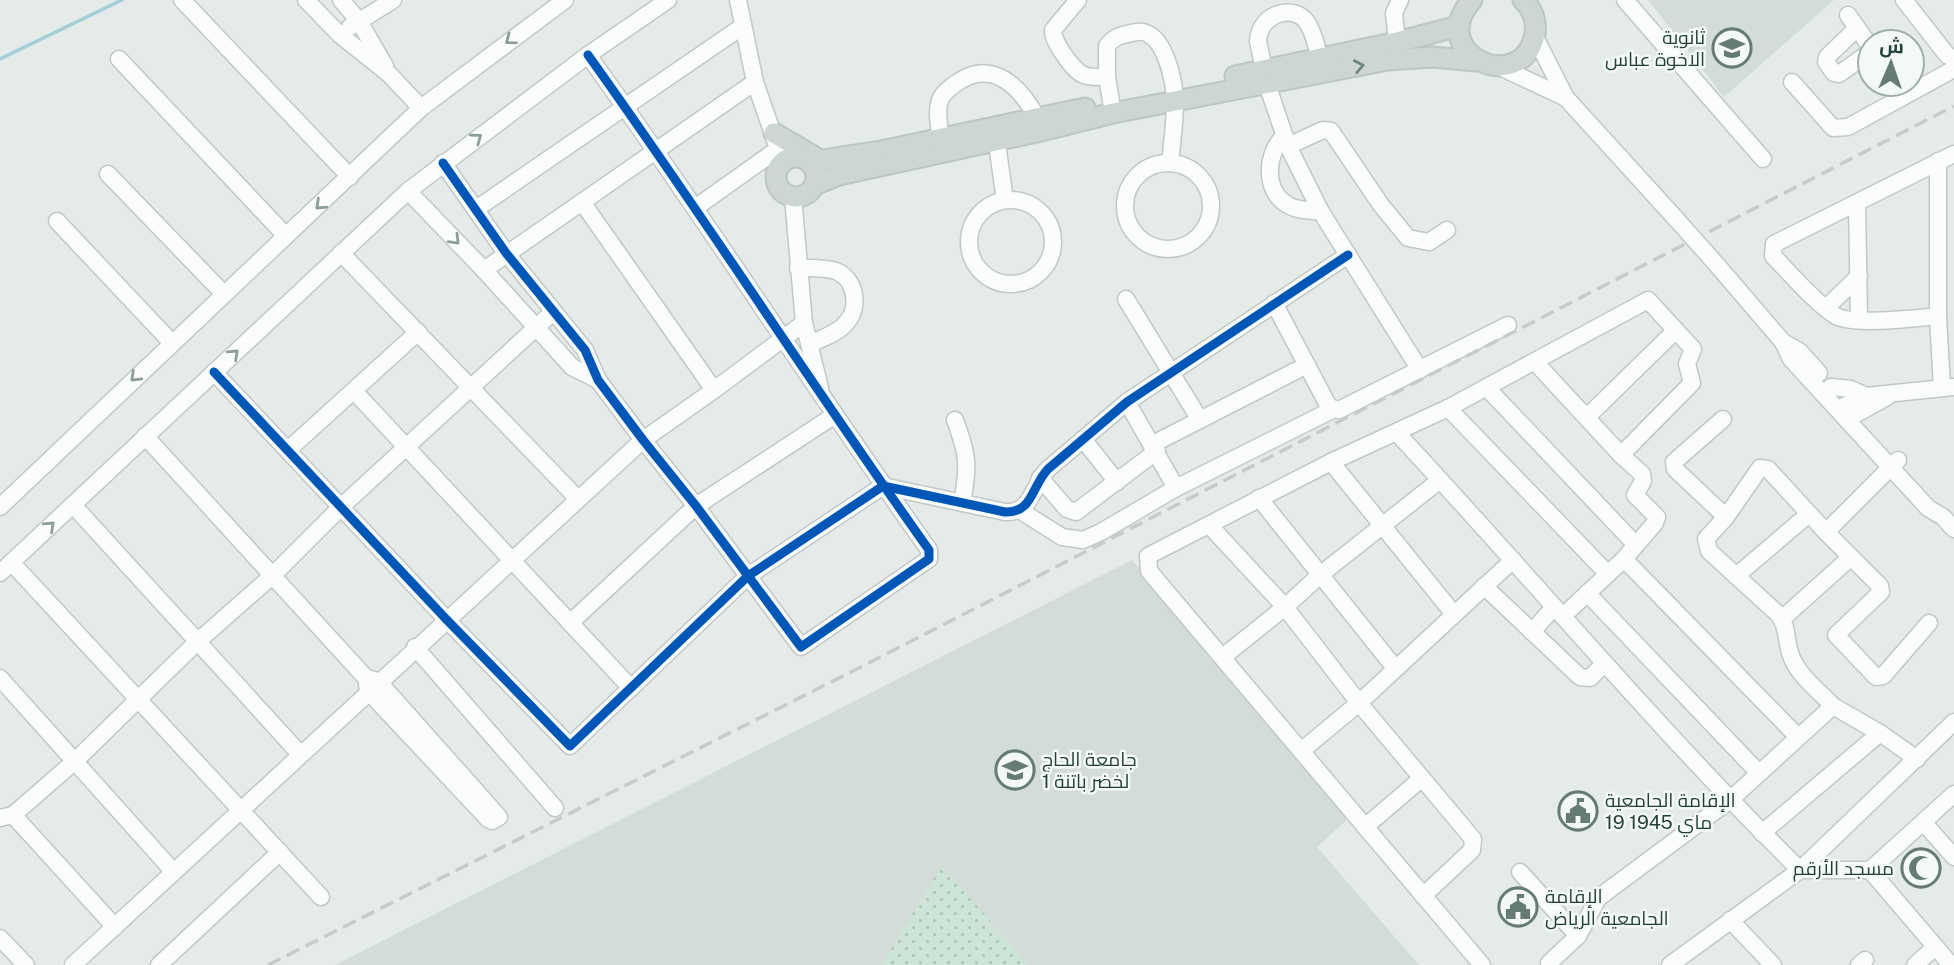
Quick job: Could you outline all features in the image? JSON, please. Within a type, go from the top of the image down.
[{"type":"main road","points":[[1522,0],[1532,11],[1535,29]]},
{"type":"main road","points":[[814,185],[839,175],[996,133],[1265,77],[1403,58],[1432,57],[1476,61],[1500,67],[1516,62],[1528,51],[1540,0]]},
{"type":"main road","points":[[1265,77],[1320,58],[1397,43],[1465,8]]},
{"type":"main road","points":[[1465,8],[1460,39],[1466,51],[1476,61]]},
{"type":"main road","points":[[778,148],[799,158],[818,162],[941,138],[996,133],[1037,118],[1112,108]]},
{"type":"main road","points":[[778,148],[818,162]]},
{"type":"main road","points":[[778,148],[779,186],[787,195],[793,197],[808,193],[814,185],[818,162]]},
{"type":"street","points":[[182,0],[350,177]]},
{"type":"street","points":[[306,0],[339,34],[390,74],[421,107]]},
{"type":"street","points":[[341,0],[359,21],[390,74]]},
{"type":"street","points":[[339,34],[393,0]]},
{"type":"street","points":[[0,507],[421,107],[541,7],[565,0]]},
{"type":"street","points":[[321,897],[137,700],[6,568],[408,191],[589,55],[668,0]]},
{"type":"street","points":[[695,208],[778,148],[755,82],[738,0]]},
{"type":"street","points":[[1078,0],[1053,30],[1054,40],[1079,73],[1093,78],[1107,77]]},
{"type":"street","points":[[1397,43],[1394,13],[1400,0]]},
{"type":"street","points":[[1625,0],[1763,159]]},
{"type":"street","points":[[1904,0],[1947,55],[1954,59]]},
{"type":"street","points":[[1320,58],[1305,20],[1295,14],[1275,15],[1265,21],[1259,34],[1265,77],[1286,141],[1321,212],[1420,370]]},
{"type":"street","points":[[1856,62],[1839,74],[1826,62],[1853,22],[1857,28]]},
{"type":"street","points":[[476,209],[743,26]]},
{"type":"street","points":[[1535,29],[1566,98],[1717,265],[1783,342],[1791,359],[1939,505],[1948,523]]},
{"type":"street","points":[[1112,108],[1106,52],[1112,39],[1141,32],[1152,37],[1165,52],[1174,95],[1170,163]]},
{"type":"street","points":[[443,163],[506,253],[585,350],[598,380],[801,647],[929,559],[929,550],[589,55]]},
{"type":"street","points":[[118,59],[286,236]]},
{"type":"street","points":[[1500,67],[1566,98]]},
{"type":"street","points":[[1926,80],[1954,69]]},
{"type":"street","points":[[941,138],[940,99],[943,93],[970,75],[1003,77],[1025,97],[1037,118]]},
{"type":"street","points":[[484,270],[755,82]]},
{"type":"street","points":[[1792,82],[1833,128],[1848,127],[1890,98]]},
{"type":"street","points":[[1321,212],[1288,206],[1274,189],[1270,179],[1271,151],[1286,141],[1323,130],[1331,131],[1381,205],[1408,238],[1429,242],[1447,230]]},
{"type":"street","points":[[996,133],[1005,200]]},
{"type":"street","points":[[1938,316],[1859,320],[1842,318],[1826,308],[1773,256],[1772,248],[1774,244],[1954,153]]},
{"type":"street","points":[[1846,411],[1892,394],[1948,388],[1938,316],[1946,269],[1938,161]]},
{"type":"street","points":[[1161,163],[1170,163],[1188,168],[1202,179],[1210,195],[1211,214],[1198,237],[1183,247],[1165,250],[1147,245],[1133,233],[1125,217],[1125,199],[1131,183],[1144,170],[1161,163]]},
{"type":"street","points":[[108,174],[224,294]]},
{"type":"street","points":[[408,191],[572,367],[598,380]]},
{"type":"street","points":[[793,197],[804,323],[821,396]]},
{"type":"street","points":[[1005,200],[1022,201],[1038,209],[1049,223],[1054,240],[1051,257],[1041,272],[1017,284],[1000,282],[984,274],[973,261],[969,244],[972,226],[981,212],[988,206],[1005,200]]},
{"type":"street","points":[[582,202],[714,390]]},
{"type":"street","points":[[1857,203],[1859,320]]},
{"type":"street","points":[[57,221],[171,342]]},
{"type":"street","points":[[341,253],[578,499]]},
{"type":"street","points":[[214,372],[446,619],[570,746],[748,576],[883,486],[1005,512],[1021,511],[1026,507],[1040,478],[1127,402],[1348,255]]},
{"type":"street","points":[[798,268],[837,271],[847,278],[853,289],[853,314],[846,324],[810,344]]},
{"type":"street","points":[[1826,308],[1859,275]]},
{"type":"street","points":[[1126,299],[1200,420]]},
{"type":"street","points":[[1482,965],[1224,656],[1149,571],[1148,556],[1331,462],[1488,388],[1646,300],[1693,349],[1687,364],[1692,383],[1621,455]]},
{"type":"street","points":[[1273,303],[1329,407],[1339,410],[1508,325]]},
{"type":"street","points":[[115,927],[6,816],[75,761],[197,642],[272,576],[341,507],[553,312]]},
{"type":"street","points":[[73,965],[300,754],[371,683],[415,647],[643,440],[783,341],[804,323]]},
{"type":"street","points":[[1587,418],[1676,330]]},
{"type":"street","points":[[288,450],[418,332]]},
{"type":"street","points":[[1783,342],[1799,351],[1831,387],[1846,411],[1868,427],[1895,463]]},
{"type":"street","points":[[1532,632],[1587,593],[1608,574],[1655,523],[1657,517],[1635,495],[1643,481],[1642,474],[1535,362]]},
{"type":"street","points":[[1040,478],[1067,509],[1076,512],[1117,482],[1155,448],[1200,420],[1307,365]]},
{"type":"street","points":[[1831,387],[1851,389],[1870,400]]},
{"type":"street","points":[[1488,388],[1636,545]]},
{"type":"street","points":[[354,391],[631,688]]},
{"type":"street","points":[[1868,427],[1870,400]]},
{"type":"street","points":[[1127,402],[1176,488]]},
{"type":"street","points":[[1448,408],[1608,574]]},
{"type":"street","points":[[1021,511],[1062,537],[1083,540],[1176,488],[1334,409]]},
{"type":"street","points":[[570,623],[696,506],[835,415]]},
{"type":"street","points":[[1723,419],[1674,462],[1674,465],[1726,517]]},
{"type":"street","points":[[955,420],[965,447],[968,465],[962,503]]},
{"type":"street","points":[[1396,433],[1604,664],[1730,800],[1800,870],[1870,870],[1954,794]]},
{"type":"street","points":[[145,436],[371,683],[499,817],[492,821],[488,819],[371,683]]},
{"type":"street","points":[[1083,439],[1117,482]]},
{"type":"street","points":[[1331,462],[1453,613]]},
{"type":"street","points":[[1826,532],[1895,463]]},
{"type":"street","points":[[1917,760],[1881,733],[1833,706],[1793,663],[1786,626],[1782,619],[1709,551],[1706,539],[1726,517],[1760,468],[1765,467],[1882,590],[1836,635],[1875,677],[1883,677],[1930,623]]},
{"type":"street","points":[[1224,656],[1320,575],[1440,480]]},
{"type":"street","points":[[1259,498],[1395,668]]},
{"type":"street","points":[[73,505],[300,754]]},
{"type":"street","points":[[1736,576],[1810,514]]},
{"type":"street","points":[[1210,526],[1285,607],[1359,703],[1474,843],[1472,850],[1423,896]]},
{"type":"street","points":[[1782,619],[1851,557]]},
{"type":"street","points":[[1624,559],[1797,736]]},
{"type":"street","points":[[1301,751],[1359,703],[1513,560]]},
{"type":"street","points":[[1484,586],[1580,677],[1590,678],[1604,664]]},
{"type":"street","points":[[1587,593],[1758,772]]},
{"type":"street","points":[[415,647],[555,808]]},
{"type":"street","points":[[0,678],[173,871]]},
{"type":"street","points":[[1549,963],[1578,936],[1598,898],[1730,800],[1797,736],[1833,706]]},
{"type":"street","points":[[1676,963],[1800,870],[1954,722]]},
{"type":"street","points":[[1762,833],[1881,733]]},
{"type":"street","points":[[1365,827],[1422,778]]},
{"type":"street","points":[[1924,823],[1954,857]]},
{"type":"street","points":[[159,965],[280,852]]},
{"type":"street","points":[[1870,870],[1951,965]]},
{"type":"street","points":[[1520,872],[1578,936]]},
{"type":"street","points":[[1730,920],[1773,965]]},
{"type":"street","points":[[0,938],[26,965]]},
{"type":"street","points":[[1915,965],[1934,947]]},
{"type":"shaded area","name":"ثانوية الاخوة عباس","points":[[1648,0],[1834,0],[1724,97]]},
{"type":"shaded area","name":"جامعة الحاج لخضر باتنة 1","points":[[1132,560],[1349,818],[1317,847],[1419,965],[335,965]]},
{"type":"green space","points":[[942,865],[1028,965],[881,965]]},
{"type":"waterway","points":[[0,59],[122,0]]},
{"type":"railway","points":[[268,965],[855,670],[1954,106]]},
{"type":"cycle path","points":[[443,163],[506,253],[585,350],[598,380],[801,647],[929,559],[929,550],[588,55]]},
{"type":"cycle path","points":[[214,372],[446,619],[570,746],[748,576],[883,486],[1005,512],[1021,508],[1031,498],[1048,469],[1127,402],[1348,255]]},
{"type":"place","name":"ثانوية الاخوة عباس","points":[[1732,48]]},
{"type":"place","name":"جامعة الحاج لخضر باتنة 1","points":[[1015,770]]},
{"type":"place","name":"الإقامة الجامعية 19 ماي 1945","points":[[1578,811]]},
{"type":"place","name":"مسجد الأرقم","points":[[1921,868]]},
{"type":"place","name":"الإقامة الجامعية الرياض","points":[[1518,907]]}]
